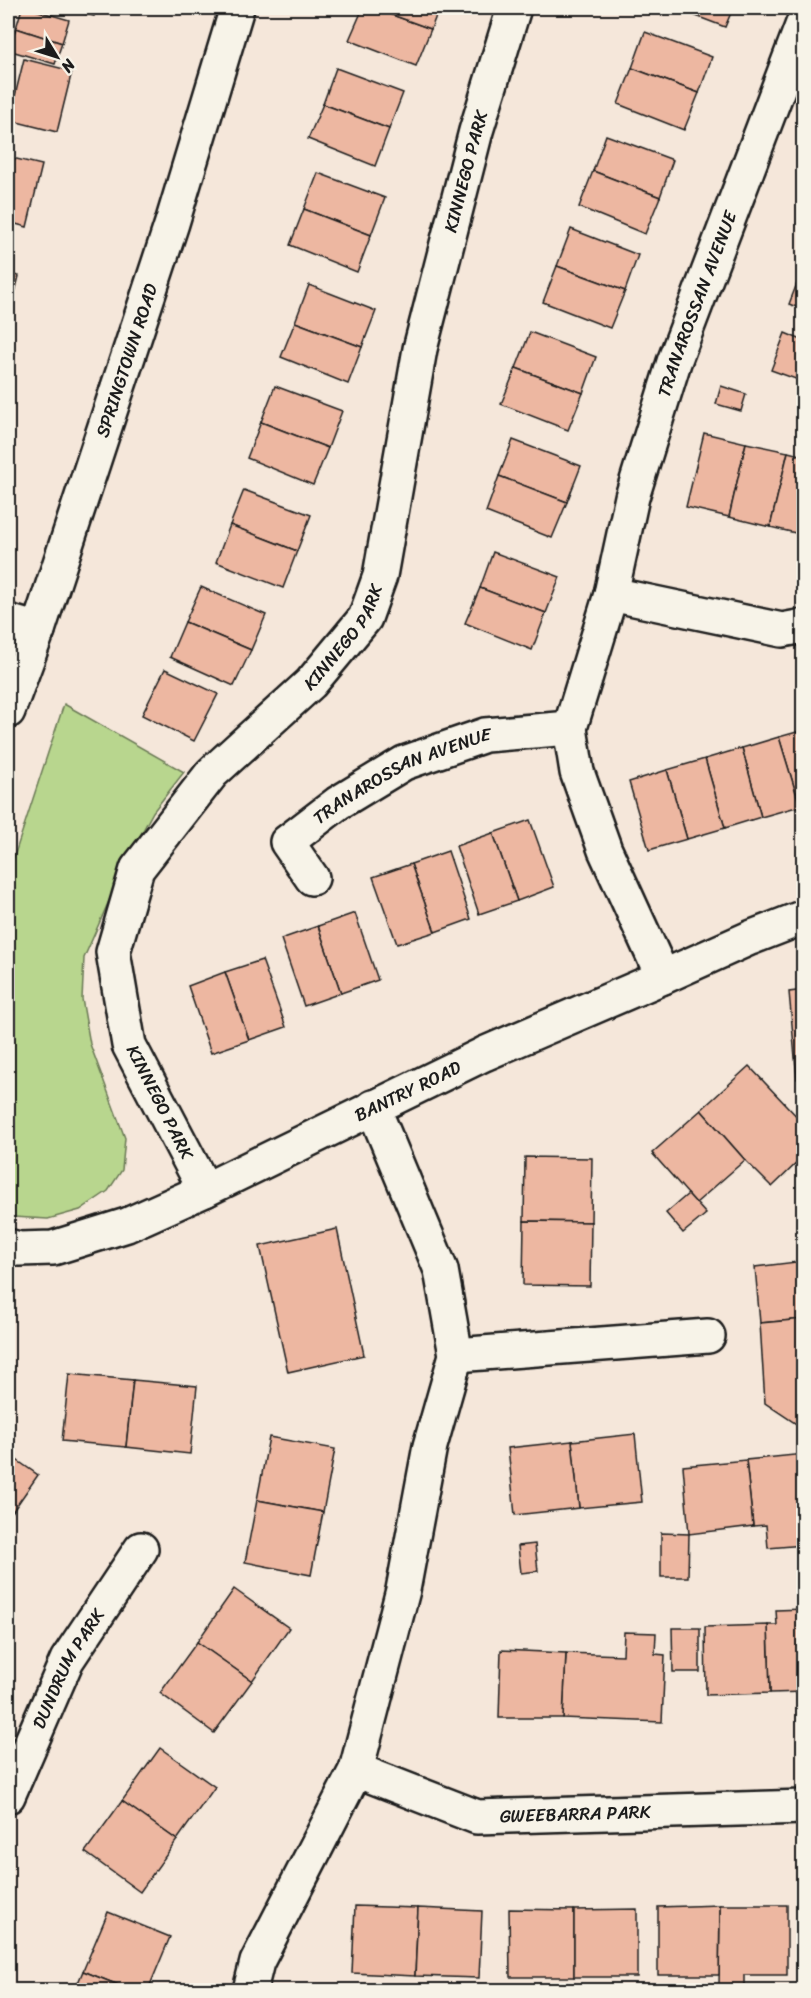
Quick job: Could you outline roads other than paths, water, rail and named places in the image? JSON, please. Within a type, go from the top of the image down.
[{"type":"street","name":"SPRINGTOWN ROAD","points":[[8,711],[22,625],[172,223],[237,8]]},
{"type":"street","name":"KINNEGO PARK","points":[[205,1190],[129,1045],[113,952],[137,869],[212,773],[311,683],[365,618],[380,576],[420,349],[476,131],[514,8]]},
{"type":"street","name":"TRANAROSSAN AVENUE","points":[[663,977],[605,850],[577,772],[570,728],[611,594],[632,497],[674,362],[804,21]]},
{"type":"street","points":[[611,594],[782,630],[804,626]]},
{"type":"street","name":"TRANAROSSAN AVENUE","points":[[312,878],[287,842],[338,803],[404,763],[485,735],[570,728]]},
{"type":"street","name":"BANTRY ROAD","points":[[8,1246],[19,1249],[53,1248],[127,1225],[205,1190],[484,1054],[750,938],[804,917]]},
{"type":"street","points":[[250,1990],[257,1962],[356,1770],[403,1590],[430,1446],[456,1355],[441,1270],[373,1107]]},
{"type":"street","points":[[456,1355],[708,1336]]},
{"type":"street","name":"DUNDRUM PARK","points":[[8,1796],[67,1660],[141,1549]]},
{"type":"street","name":"GWEEBARRA PARK","points":[[356,1770],[477,1817],[804,1807]]}]
